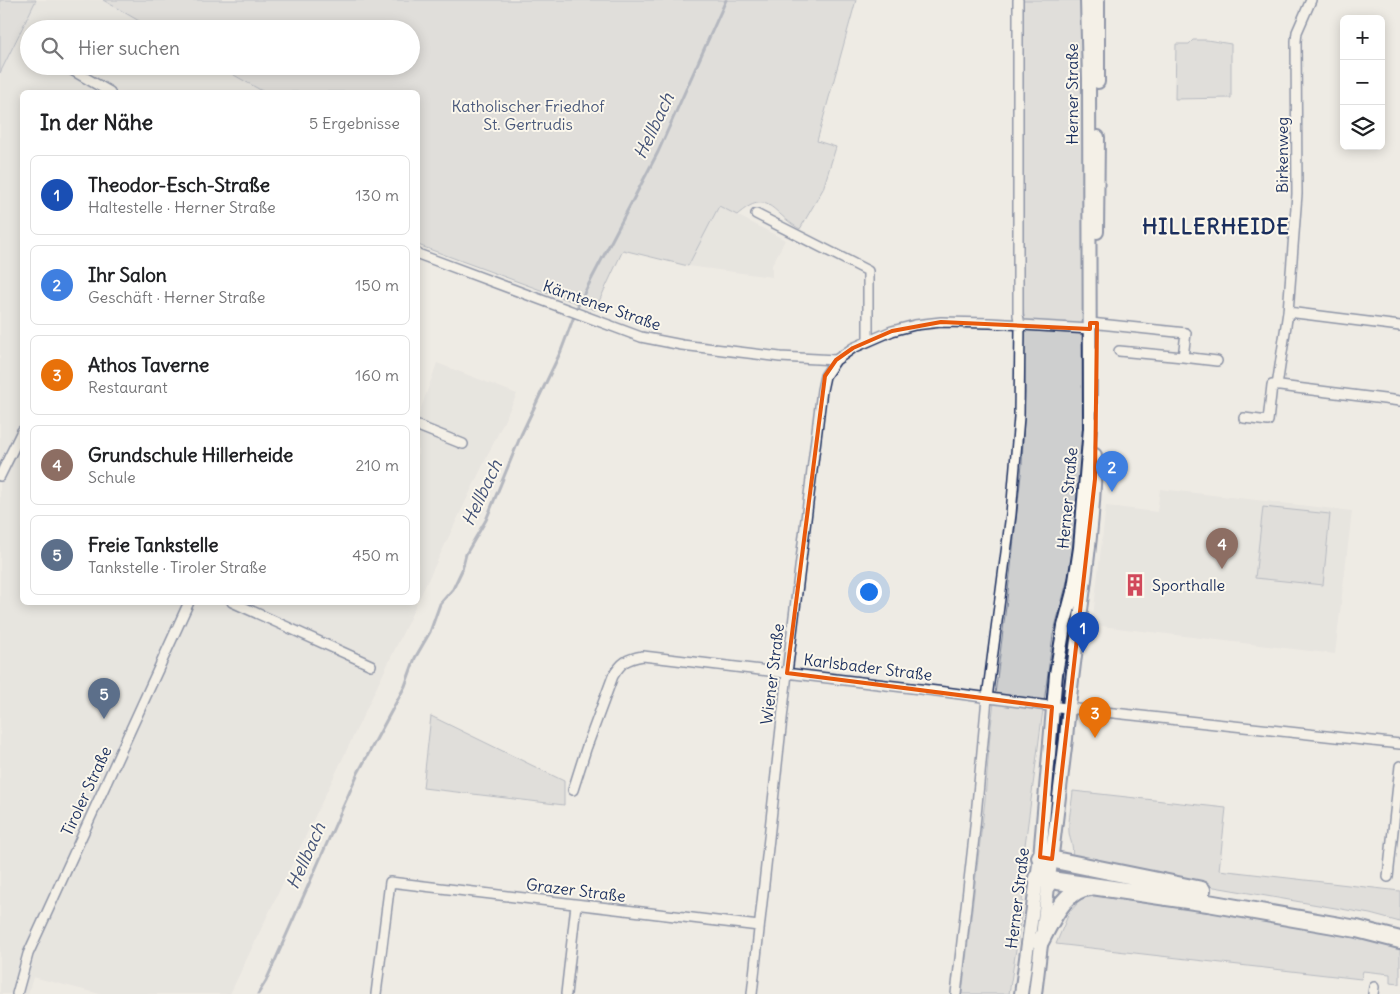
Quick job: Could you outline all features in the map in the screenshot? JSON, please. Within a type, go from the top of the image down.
[{"type":"highway","points":[[1046,858],[1184,887],[1364,920],[1400,930]]},
{"type":"highway","points":[[1043,879],[1108,887],[1357,928],[1400,940]]},
{"type":"highway","points":[[1040,942],[1057,910],[1074,892],[1084,887],[1108,887]]},
{"type":"main road","name":"Herner Straße","points":[[1021,994],[1043,879],[1068,708],[1087,563],[1095,479],[1088,196],[1089,79],[1087,0]]},
{"type":"main road","name":"Herner Straße","points":[[1046,858],[1052,707],[1064,626],[1074,588],[1080,548],[1090,428],[1098,0]]},
{"type":"main road","name":"Herner Straße","points":[[1035,994],[1043,879]]},
{"type":"street","points":[[956,994],[974,837],[987,698],[1011,514],[1018,417],[1020,325],[1018,315],[1018,0]]},
{"type":"street","name":"Birkenweg","points":[[1244,418],[1268,421],[1272,385],[1277,386],[1288,312],[1297,194],[1296,40],[1297,32],[1311,0]]},
{"type":"street","points":[[81,75],[107,90]]},
{"type":"street","points":[[756,214],[868,271],[868,341]]},
{"type":"street","name":"Kärntener Straße","points":[[420,255],[641,337],[682,345],[780,357],[836,360]]},
{"type":"street","points":[[1288,312],[1400,326]]},
{"type":"street","points":[[836,360],[852,348],[915,325],[980,322],[1020,325],[1092,325],[1186,333],[1183,357]]},
{"type":"street","points":[[1119,351],[1217,362]]},
{"type":"street","name":"Wiener Straße","points":[[752,994],[787,673],[822,390],[825,376],[836,360]]},
{"type":"street","points":[[1277,386],[1400,401]]},
{"type":"street","points":[[420,427],[463,444]]},
{"type":"street","points":[[0,476],[20,435]]},
{"type":"street","name":"Tiroler Straße","points":[[17,994],[28,954],[188,605]]},
{"type":"street","points":[[239,605],[371,665]]},
{"type":"street","name":"Karlsbader Straße","points":[[573,790],[613,676],[620,665],[631,658],[643,656],[1052,707],[1400,744]]},
{"type":"street","points":[[1388,877],[1400,766]]},
{"type":"street","name":"Grazer Straße","points":[[376,994],[390,882],[759,926]]},
{"type":"street","points":[[566,994],[576,905]]},
{"type":"highlighted area","points":[[941,322],[1090,329],[1090,323],[1097,323],[1095,479],[1052,859],[1040,857],[1052,707],[787,673],[825,376],[836,360],[853,348],[892,331]]},
{"type":"shaded area","points":[[36,0],[103,0],[137,20],[26,20]]},
{"type":"shaded area","points":[[20,32],[20,75],[234,75],[260,90],[20,90],[20,605],[416,605],[230,994],[100,994],[33,977],[28,994],[0,994],[0,73]]},
{"type":"shaded area","points":[[719,206],[785,240],[772,265],[772,277],[688,266]]},
{"type":"shaded area","points":[[437,363],[517,394],[420,597],[420,411]]},
{"type":"shaded area","points":[[1160,489],[1352,511],[1335,654],[1092,625],[1106,506],[1157,512]]},
{"type":"green space","points":[[0,0],[36,0],[26,20],[20,20],[20,32],[0,73]]},
{"type":"green space","name":"Katholischer Friedhof St. Gertrudis","points":[[103,0],[856,0],[817,141],[836,147],[823,189],[800,229],[764,203],[756,203],[737,215],[719,206],[688,266],[623,250],[595,310],[420,246],[420,90],[260,90],[234,75],[420,75],[420,20],[137,20]]},
{"type":"green space","points":[[1023,0],[1082,0],[1085,343],[1082,460],[1072,563],[1053,635],[1023,860],[1022,911],[1009,994],[962,994],[1022,465],[1025,393]]},
{"type":"green space","points":[[1193,40],[1231,44],[1231,98],[1175,99],[1176,44],[1189,44]]},
{"type":"green space","points":[[1263,507],[1330,514],[1323,585],[1255,578]]},
{"type":"green space","points":[[431,716],[564,781],[564,805],[423,788]]},
{"type":"green space","points":[[1073,791],[1226,808],[1219,870],[1400,891],[1400,922],[1370,914],[1174,880],[1072,856],[1073,849],[1069,827]]},
{"type":"green space","points":[[1093,890],[1400,944],[1400,984],[1390,983],[1390,974],[1363,971],[1361,979],[1056,944],[1069,913],[1077,904],[1072,898]]},
{"type":"waterway","name":"Hellbach","points":[[258,994],[266,981],[358,773],[405,686],[415,658],[430,632],[440,604],[453,589],[462,570],[466,554],[486,520],[521,435],[561,351],[579,303],[658,152],[726,0]]},
{"type":"place","name":"Ihr Salon","points":[[1112,492]]},
{"type":"place","name":"Grundschule Hillerheide","points":[[1222,569]]},
{"type":"place","name":"Sporthalle","points":[[1135,585]]},
{"type":"place","name":"Theodor-Esch-Straße","points":[[1083,653]]},
{"type":"place","name":"Freie Tankstelle","points":[[104,719]]},
{"type":"place","name":"Athos Taverne","points":[[1095,738]]},
{"type":"district","name":"HILLERHEIDE","points":[[1216,227]]}]
